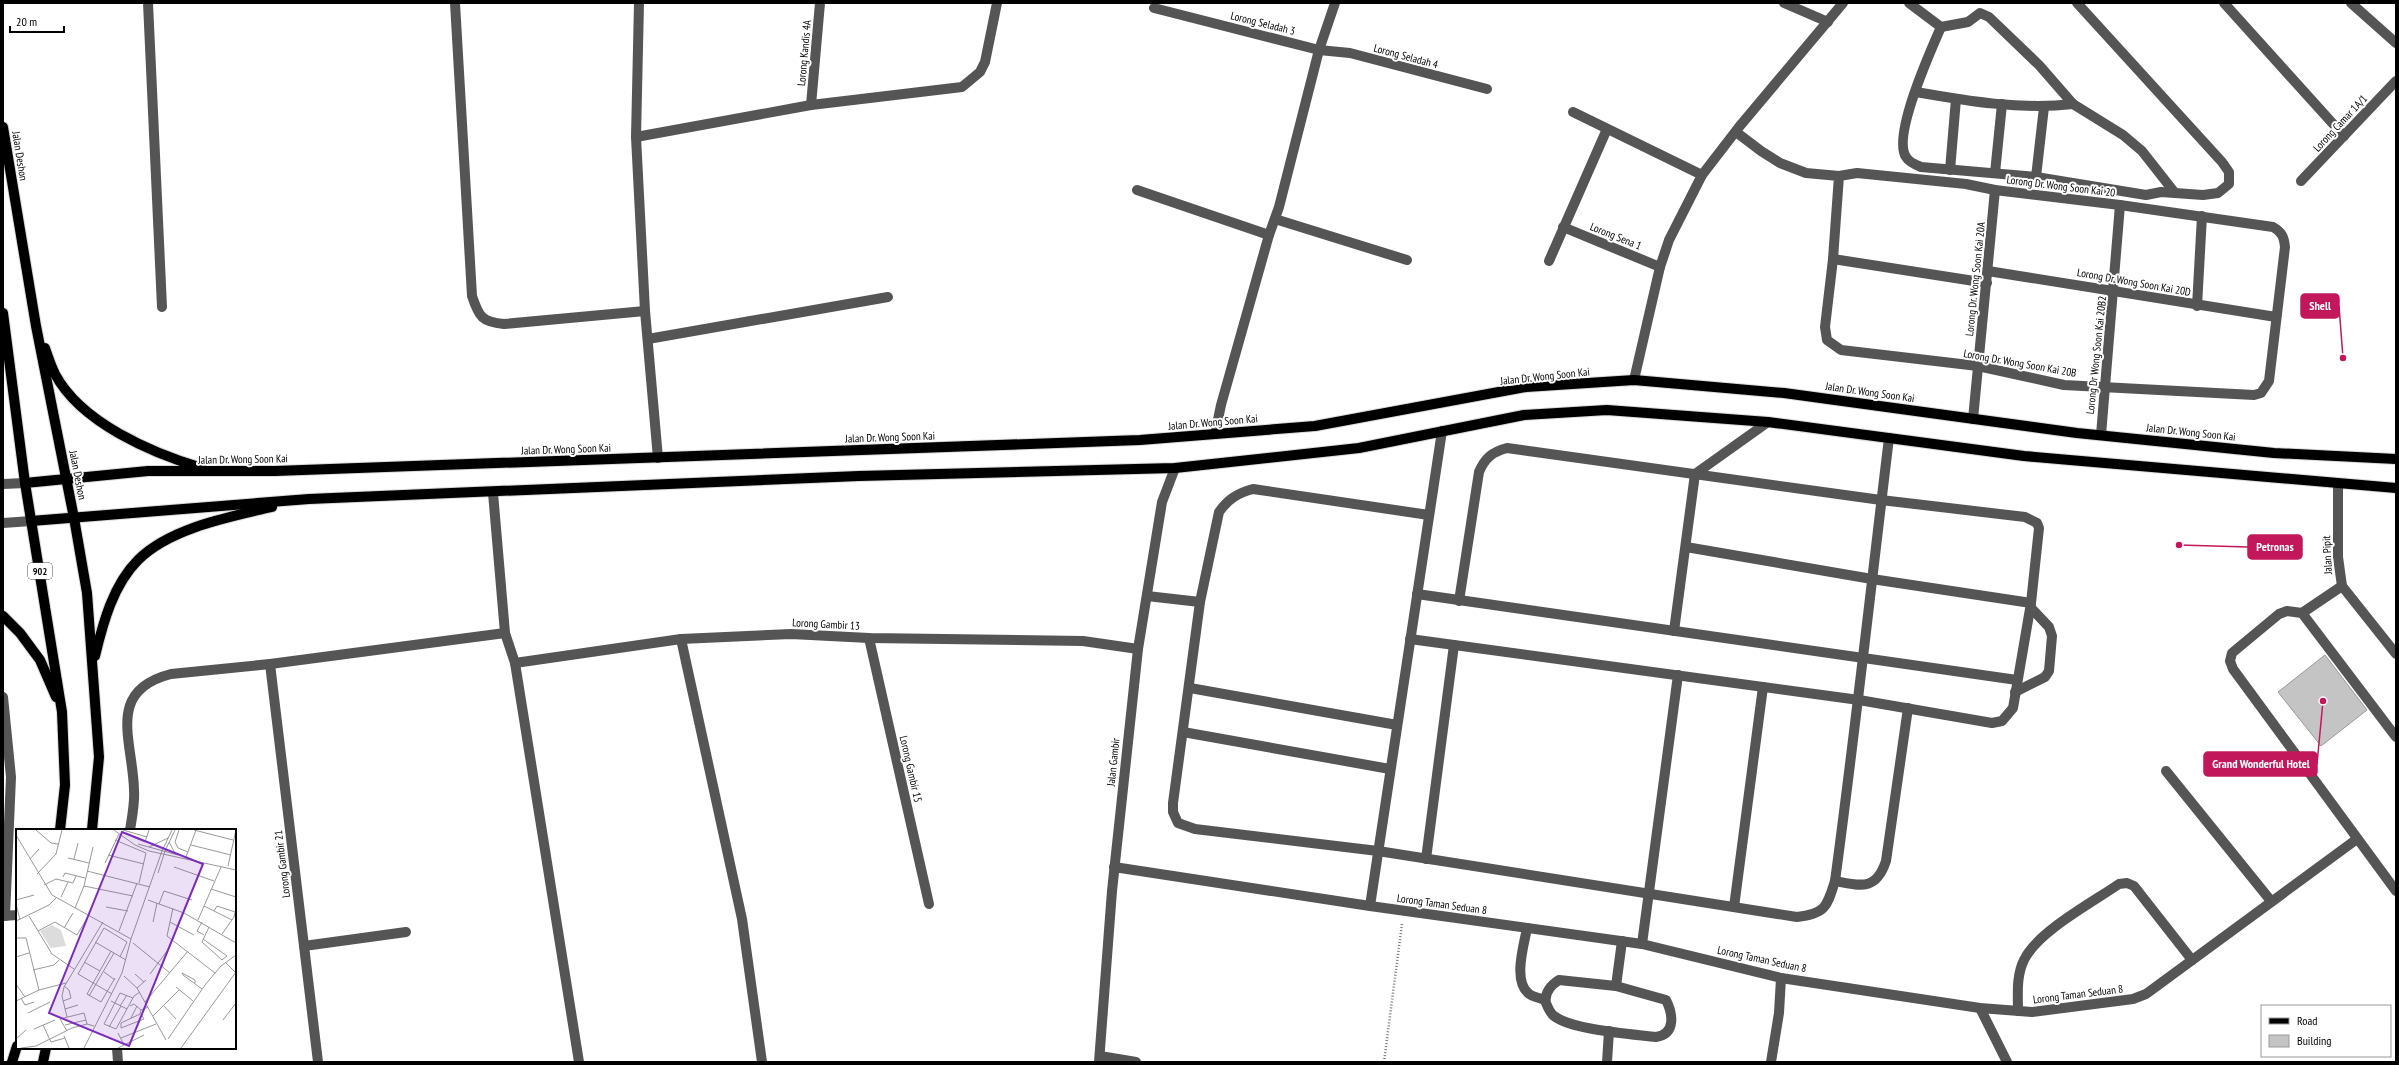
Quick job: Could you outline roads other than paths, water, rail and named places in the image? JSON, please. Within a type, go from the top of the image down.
[{"type":"main road","name":"Jalan Deshon","points":[[3,127],[36,326],[74,518],[87,593],[99,757],[92,829]]},
{"type":"main road","name":"902","points":[[3,313],[25,483],[62,712],[65,785],[60,829]]},
{"type":"main road","points":[[36,326],[56,374],[89,413],[134,441],[158,453],[212,471]]},
{"type":"main road","name":"Jalan Dr. Wong Soon Kai","points":[[25,483],[148,471],[212,471],[658,458],[1140,440],[1315,426],[1526,387],[1634,380],[1784,393],[2101,435],[2274,453],[2396,459]]},
{"type":"main road","points":[[31,521],[309,499],[859,476],[1175,468],[1359,448],[1524,414],[1607,410],[1768,422],[2024,456],[2396,488]]},
{"type":"main road","points":[[93,666],[102,629],[113,600],[123,581],[143,556],[174,537],[219,519],[309,499]]},
{"type":"main road","points":[[3,616],[20,633],[40,660],[62,712]]},
{"type":"main road","points":[[12,1062],[16,1049]]},
{"type":"main road","points":[[43,1062],[46,1049]]},
{"type":"street","points":[[148,3],[162,307]]},
{"type":"street","points":[[455,3],[472,296],[481,317],[490,323],[504,324],[645,311]]},
{"type":"street","points":[[639,3],[636,137],[645,311],[658,458]]},
{"type":"street","name":"Lorong Kandis 4A","points":[[812,105],[820,3]]},
{"type":"street","points":[[636,137],[812,105],[962,86],[980,72],[985,62],[997,3]]},
{"type":"street","points":[[1215,434],[1221,405],[1269,235],[1275,219],[1319,50],[1335,3]]},
{"type":"street","points":[[1784,3],[1828,22]]},
{"type":"street","points":[[1634,380],[1660,267],[1670,240],[1702,175],[1844,3]]},
{"type":"street","points":[[1909,3],[1941,26],[1968,22],[1980,13],[1984,3]]},
{"type":"street","points":[[1941,26],[1907,114],[1903,142],[1906,158],[1921,167],[2036,177],[2139,194],[2175,193],[2204,195],[2218,193],[2229,184],[2229,172],[2222,162],[2077,3]]},
{"type":"street","points":[[2224,3],[2344,136]]},
{"type":"street","points":[[2351,3],[2396,43]]},
{"type":"street","name":"Lorong Seladah 3","points":[[1154,8],[1319,50]]},
{"type":"street","points":[[1980,13],[1998,25],[2074,104],[2123,135],[2142,151],[2175,193]]},
{"type":"street","name":"Lorong Seladah 4","points":[[1319,50],[1350,53],[1487,89]]},
{"type":"street","name":"Lorong Camar 1A/1","points":[[2302,181],[2396,81]]},
{"type":"street","points":[[1916,92],[1956,99],[2002,104],[2044,107],[2074,104]]},
{"type":"street","points":[[1950,170],[1956,99]]},
{"type":"street","points":[[1995,173],[2002,104]]},
{"type":"street","points":[[2036,177],[2044,107]]},
{"type":"street","points":[[1573,112],[1702,175]]},
{"type":"street","points":[[1549,261],[1607,128]]},
{"type":"street","name":"Lorong Dr. Wong Soon Kai 20","points":[[1736,132],[1760,151],[1780,163],[1806,173],[1839,176],[1857,173],[1966,184],[1996,190],[2265,225],[2280,231],[2284,239],[2285,247],[2276,317]]},
{"type":"street","points":[[1839,176],[1833,259],[1987,283]]},
{"type":"street","points":[[1137,190],[1269,235]]},
{"type":"street","name":"Lorong Dr. Wong Soon Kai 20A","points":[[1973,419],[1996,190]]},
{"type":"street","name":"Lorong Dr Wong Soon Kai 20B2","points":[[2101,435],[2104,387],[2115,290],[2120,205]]},
{"type":"street","points":[[2197,306],[2202,216]]},
{"type":"street","points":[[1275,219],[1407,260]]},
{"type":"street","name":"Lorong Sena 1","points":[[1563,227],[1660,267]]},
{"type":"street","name":"Lorong Dr. Wong Soon Kai 20B","points":[[1833,259],[1825,327],[1827,340],[1841,350],[1978,366],[2064,385],[2247,395],[2261,393],[2269,381],[2276,317]]},
{"type":"street","name":"Lorong Dr. Wong Soon Kai 20D","points":[[1988,271],[2115,290],[2197,306],[2276,317]]},
{"type":"street","points":[[648,339],[888,297]]},
{"type":"street","points":[[1674,631],[1695,474],[1768,422]]},
{"type":"street","points":[[1370,906],[1442,431]]},
{"type":"street","points":[[1429,515],[1253,489],[1243,491],[1232,497],[1219,512],[1200,602],[1190,688],[1173,803],[1175,819],[1183,826],[1378,851],[1797,917],[1815,915],[1827,903],[1835,880],[1859,700],[1862,658],[1889,438]]},
{"type":"street","points":[[1410,639],[1859,700],[1992,723],[2002,720],[2008,715],[2012,708],[2031,605],[2040,528],[2037,523],[2025,517],[1881,500],[1507,448],[1495,451],[1484,460],[1479,472],[1459,601]]},
{"type":"street","name":"Jalan Gambir","points":[[1099,1059],[1114,867],[1138,649],[1162,502],[1175,468]]},
{"type":"street","points":[[3,484],[25,483]]},
{"type":"street","name":"Jalan Pipit","points":[[2338,484],[2338,557],[2342,586],[2396,654]]},
{"type":"street","points":[[493,492],[505,633],[515,663],[579,1062]]},
{"type":"street","points":[[3,523],[31,521]]},
{"type":"street","points":[[1686,547],[2031,605],[2049,627],[2052,636],[2049,671],[2044,677],[2015,692]]},
{"type":"street","points":[[2342,586],[2302,613],[2287,611],[2279,614],[2232,653],[2230,660],[2233,669],[2396,891]]},
{"type":"street","points":[[1417,594],[2017,680]]},
{"type":"street","points":[[1147,596],[1200,602]]},
{"type":"street","points":[[2302,613],[2396,737]]},
{"type":"street","points":[[130,829],[134,791],[127,716],[131,698],[144,685],[156,678],[171,674],[270,664],[505,633]]},
{"type":"street","name":"Lorong Gambir 13","points":[[515,663],[681,639],[791,634],[869,638],[1006,638],[1083,641],[1138,649]]},
{"type":"street","name":"Lorong Gambir 15","points":[[869,638],[929,904]]},
{"type":"street","points":[[681,639],[742,919],[762,1062]]},
{"type":"street","points":[[1426,859],[1454,645]]},
{"type":"street","name":"Lorong Gambir 21","points":[[270,664],[318,1062]]},
{"type":"street","points":[[1642,944],[1678,675]]},
{"type":"street","points":[[1734,907],[1763,687]]},
{"type":"street","points":[[1190,688],[1397,725]]},
{"type":"street","points":[[3,697],[6,754],[11,777],[4,916],[16,915]]},
{"type":"street","points":[[1835,880],[1861,886],[1874,882],[1882,873],[1886,861],[1908,708]]},
{"type":"street","points":[[1183,732],[1390,769]]},
{"type":"street","points":[[2166,771],[2271,901]]},
{"type":"street","name":"Lorong Taman Seduan 8","points":[[1114,867],[1404,911],[1642,944],[1781,978],[1980,1008],[2032,1012],[2133,999],[2146,994],[2357,839]]},
{"type":"street","points":[[2018,1011],[2018,983],[2024,960],[2038,940],[2120,884],[2127,883],[2134,886],[2192,960]]},
{"type":"street","points":[[1527,928],[1520,966],[1523,986],[1528,994],[1546,1000]]},
{"type":"street","points":[[304,946],[406,932]]},
{"type":"street","points":[[1616,986],[1622,941]]},
{"type":"street","points":[[1771,1062],[1779,1013],[1781,978]]},
{"type":"street","points":[[1559,980],[1616,986],[1666,1000],[1672,1020],[1670,1029],[1663,1036],[1656,1037],[1609,1031],[1562,1020],[1549,1011],[1546,1000],[1549,988],[1559,980]]},
{"type":"street","points":[[1980,1008],[2007,1062]]},
{"type":"street","points":[[1607,1062],[1609,1031]]},
{"type":"street","points":[[117,1049],[118,1062]]},
{"type":"street","points":[[1099,1059],[1136,1062]]},
{"type":"place","name":"Shell","points":[[2343,358]]},
{"type":"place","name":"Petronas","points":[[2179,545]]},
{"type":"place","name":"Grand Wonderful Hotel","points":[[2323,701]]}]
